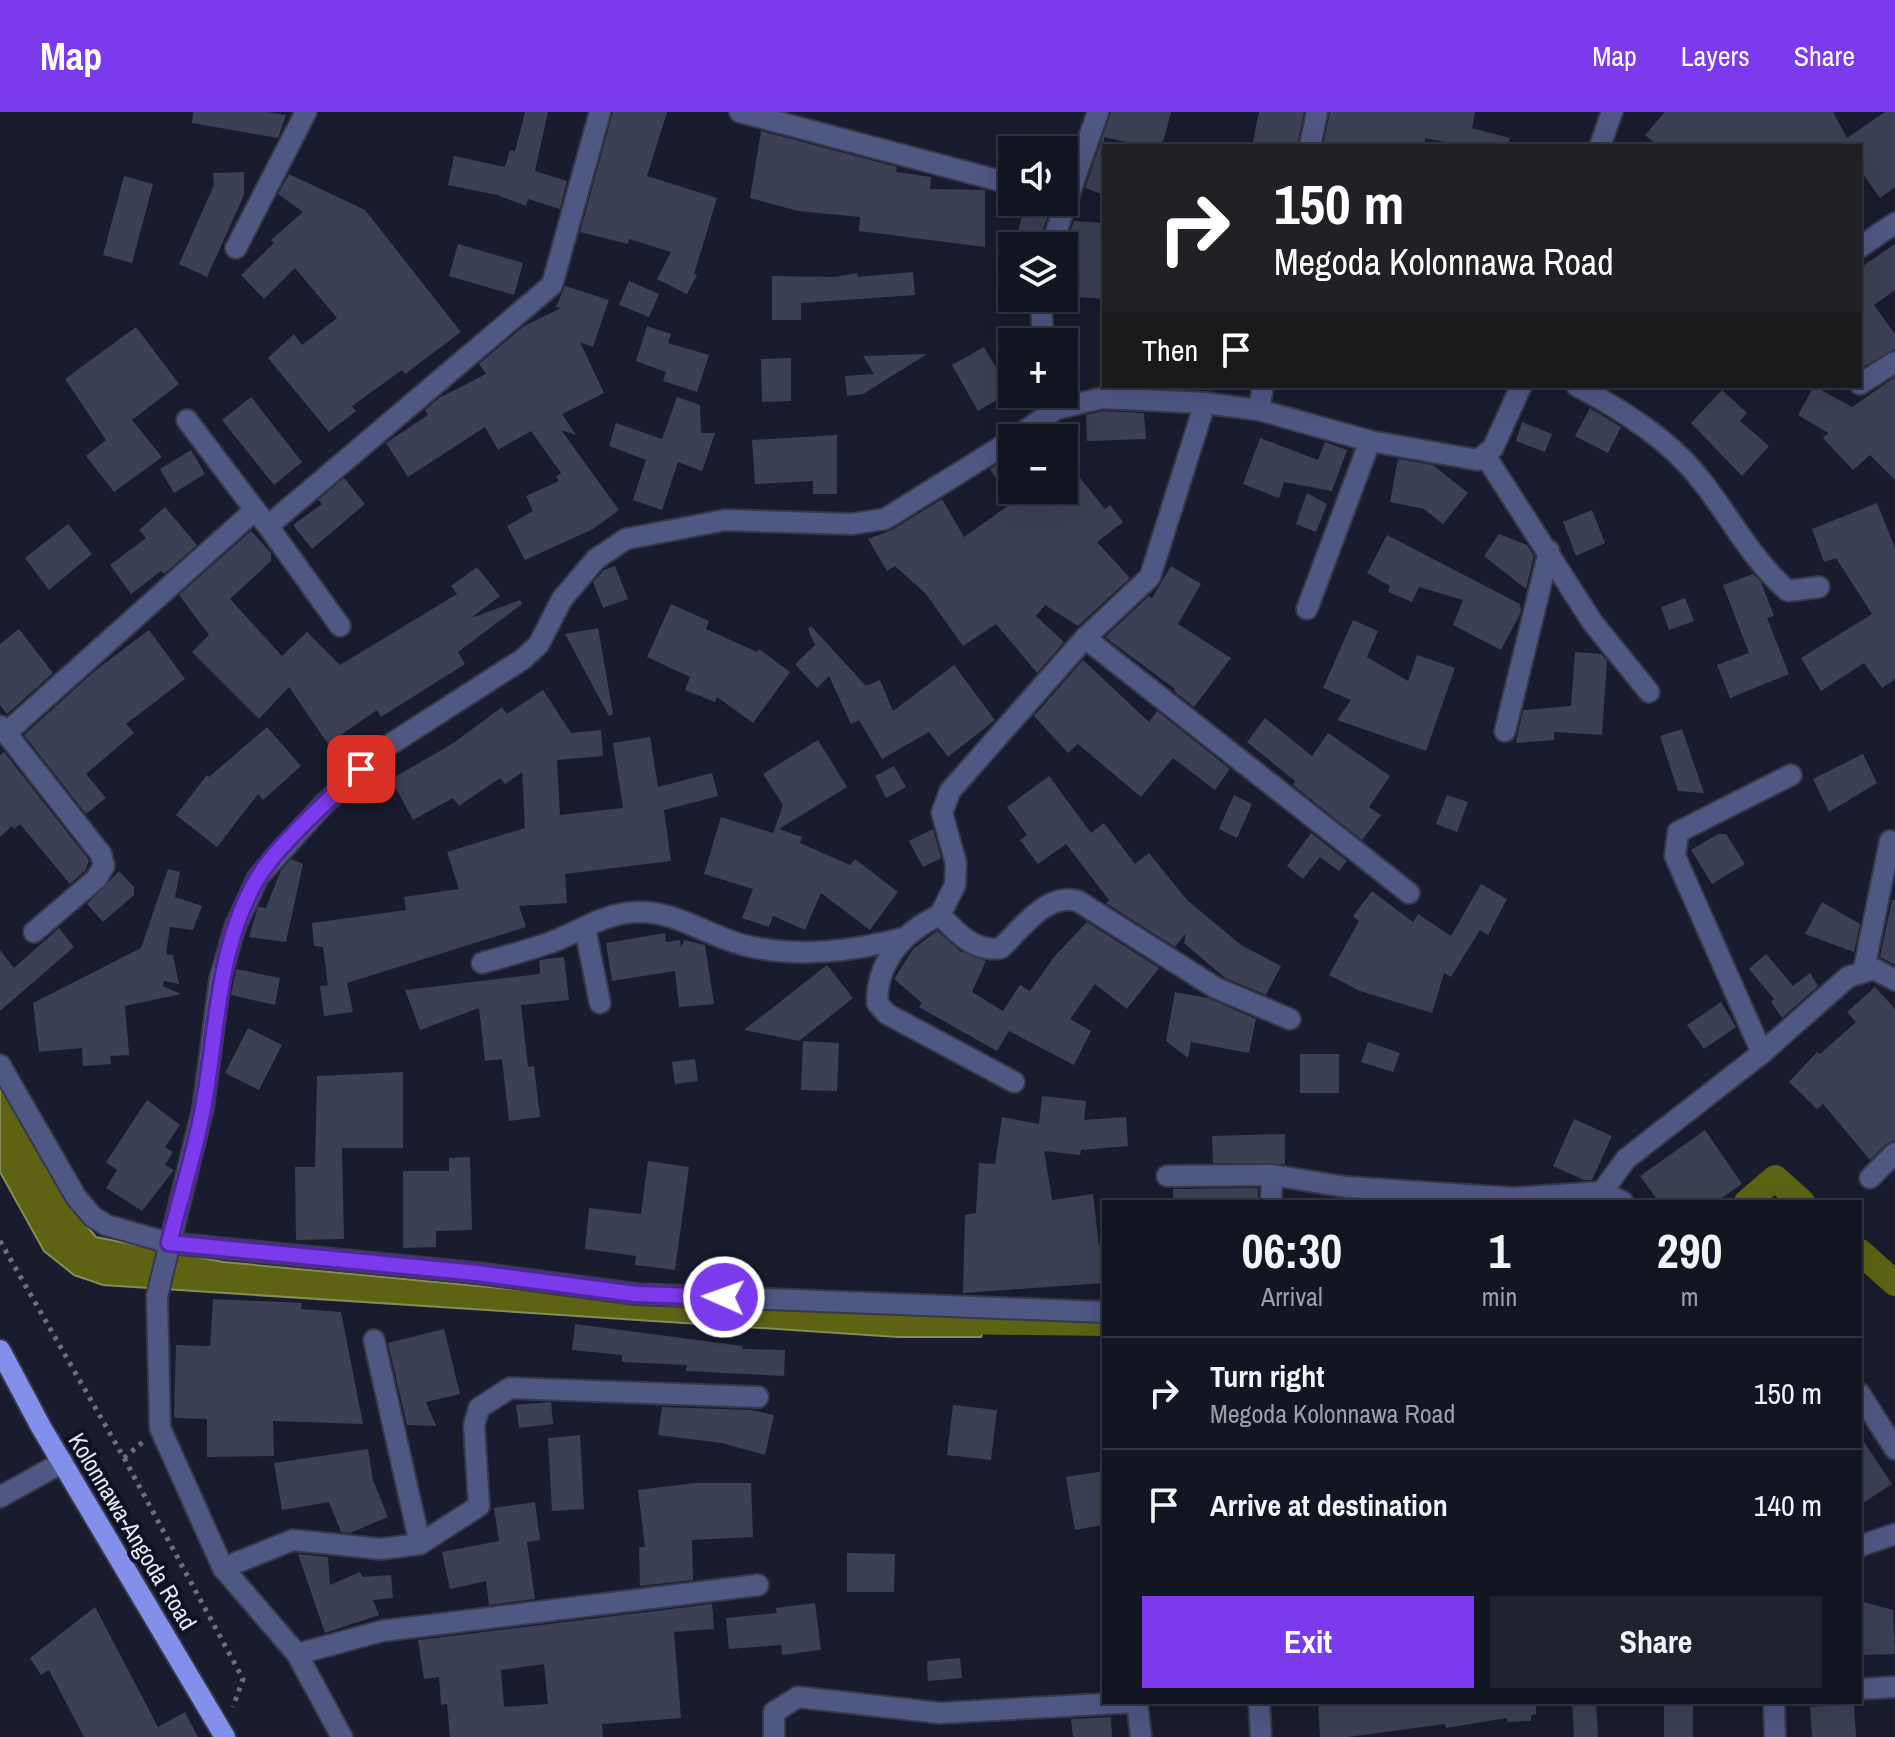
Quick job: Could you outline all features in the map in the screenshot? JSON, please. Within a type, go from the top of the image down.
[{"type":"main road","name":"Kolonnawa-Angoda Road","points":[[0,1350],[224,1736]]},
{"type":"street","points":[[236,248],[306,112]]},
{"type":"street","points":[[268,526],[552,285],[600,112]]},
{"type":"street","points":[[740,112],[998,180]]},
{"type":"street","points":[[1078,167],[1098,112]]},
{"type":"street","points":[[1310,144],[1317,112]]},
{"type":"street","points":[[1601,144],[1612,112]]},
{"type":"street","points":[[1862,246],[1895,223]]},
{"type":"street","points":[[1862,383],[1895,362]]},
{"type":"street","points":[[1259,410],[1263,388]]},
{"type":"street","points":[[1078,400],[1102,398],[1205,403],[1259,410],[1370,441],[1478,460],[1486,457],[1520,388]]},
{"type":"street","points":[[1581,388],[1630,414],[1702,481],[1766,572],[1788,591],[1819,587]]},
{"type":"street","points":[[1014,1082],[887,1014],[877,1003],[877,988],[889,955],[904,938],[940,915],[955,885],[956,863],[942,813],[950,791],[1085,638],[1150,577],[1205,403]]},
{"type":"street","points":[[1030,424],[1047,408]]},
{"type":"street","points":[[187,420],[340,626]]},
{"type":"street","points":[[1307,609],[1370,441]]},
{"type":"street","points":[[342,1737],[297,1654],[223,1568],[160,1428],[157,1296],[203,1108],[220,979],[235,927],[258,877],[324,804],[380,751],[523,659],[539,644],[562,599],[596,559],[626,539],[725,520],[852,524],[885,519],[998,448]]},
{"type":"street","points":[[1486,457],[1593,623],[1649,692]]},
{"type":"street","points":[[34,932],[96,879],[104,866],[101,854],[3,730],[255,510]]},
{"type":"street","points":[[1505,731],[1549,551]]},
{"type":"street","points":[[1085,638],[1409,893]]},
{"type":"street","points":[[1762,1053],[1682,874],[1674,845],[1678,832],[1791,775]]},
{"type":"street","points":[[1864,969],[1890,841]]},
{"type":"street","points":[[940,915],[978,948],[990,950],[1001,948],[1050,902],[1064,897],[1078,901],[1216,988],[1290,1019]]},
{"type":"street","points":[[482,963],[585,928],[605,917],[638,912],[675,918],[747,946],[790,951],[864,948],[904,938]]},
{"type":"street","points":[[585,928],[600,1003]]},
{"type":"street","points":[[1602,1192],[1626,1159],[1762,1053],[1848,977],[1864,969],[1874,969],[1895,980]]},
{"type":"street","points":[[0,1065],[76,1197],[93,1217],[106,1225],[169,1243],[477,1273],[636,1294],[1102,1312]]},
{"type":"street","points":[[1870,1178],[1895,1153]]},
{"type":"street","points":[[1271,1200],[1272,1175]]},
{"type":"street","points":[[1167,1176],[1272,1175],[1346,1187],[1513,1198],[1602,1192],[1619,1200]]},
{"type":"street","points":[[374,1340],[420,1544]]},
{"type":"street","points":[[223,1568],[293,1540],[381,1549],[420,1544],[479,1506],[474,1425],[479,1408],[510,1388],[758,1397]]},
{"type":"street","points":[[1862,1397],[1895,1449]]},
{"type":"street","points":[[0,1497],[63,1462]]},
{"type":"street","points":[[1862,1545],[1895,1534]]},
{"type":"street","points":[[297,1654],[382,1631],[758,1585]]},
{"type":"street","points":[[1862,1689],[1895,1687]]},
{"type":"street","points":[[774,1737],[774,1712],[798,1697],[940,1713],[1102,1704]]},
{"type":"street","points":[[1138,1704],[1141,1737]]},
{"type":"street","points":[[1259,1704],[1261,1737]]},
{"type":"street","points":[[1774,1704],[1775,1737]]},
{"type":"path","points":[[0,1241],[243,1679],[224,1736]]},
{"type":"shaded area","points":[[0,1082],[65,1200],[96,1237],[223,1262],[553,1293],[987,1315],[981,1337],[898,1337],[103,1285],[74,1275],[44,1251],[0,1172]]},
{"type":"building","points":[[193,112],[268,112],[286,115],[278,138],[192,123]]},
{"type":"building","points":[[525,112],[548,112],[535,171],[567,181],[560,209],[528,199],[526,206],[497,195],[448,185],[454,156],[505,167],[510,150],[515,151]]},
{"type":"building","points":[[613,112],[667,112],[647,176],[717,198],[694,274],[697,275],[687,294],[657,279],[671,252],[629,239],[628,244],[580,232]]},
{"type":"building","points":[[1111,112],[1171,112],[1163,144],[1134,144],[1104,137],[1102,194],[1085,188]]},
{"type":"building","points":[[1259,112],[1304,112],[1297,144],[1252,144]]},
{"type":"building","points":[[1330,112],[1475,112],[1472,128],[1510,138],[1508,144],[1455,144],[1425,138],[1425,144],[1323,144]]},
{"type":"building","points":[[1665,112],[1833,112],[1847,138],[1885,112],[1895,112],[1895,187],[1880,198],[1862,173],[1862,144],[1656,144],[1645,135]]},
{"type":"building","points":[[761,131],[897,167],[896,172],[931,177],[930,189],[985,190],[985,247],[859,231],[860,217],[798,211],[750,198]]},
{"type":"building","points":[[244,172],[244,195],[207,277],[179,264],[214,185],[213,173]]},
{"type":"building","points":[[289,174],[365,210],[461,332],[405,374],[402,370],[352,406],[356,411],[329,432],[268,358],[294,334],[302,345],[337,318],[295,268],[264,299],[241,275],[274,243],[271,240],[303,212],[278,194]]},
{"type":"building","points":[[124,176],[153,184],[132,263],[103,255]]},
{"type":"building","points":[[1022,216],[1047,218],[1042,232],[1018,232]]},
{"type":"building","points":[[1074,221],[1102,223],[1102,299],[1078,297],[1078,232],[1070,232]]},
{"type":"building","points":[[458,244],[523,263],[514,295],[449,276]]},
{"type":"building","points":[[1895,244],[1895,290],[1874,305],[1895,334],[1895,349],[1863,367],[1862,365],[1862,267]]},
{"type":"building","points":[[913,272],[915,295],[801,303],[801,320],[772,320],[772,276],[835,277],[857,273],[858,277]]},
{"type":"building","points":[[629,281],[659,294],[649,317],[619,305]]},
{"type":"building","points":[[565,286],[609,300],[593,347],[580,342],[604,393],[562,414],[576,435],[561,430],[619,510],[593,529],[525,560],[507,526],[533,511],[526,496],[559,481],[556,477],[561,473],[531,431],[498,450],[485,427],[408,477],[386,443],[428,415],[425,410],[439,398],[486,374],[479,364],[524,326],[561,308],[556,307]]},
{"type":"building","points":[[647,326],[671,334],[668,343],[709,355],[697,392],[663,381],[666,372],[636,361]]},
{"type":"building","points":[[136,327],[179,384],[132,420],[162,457],[114,492],[86,456],[106,440],[65,379]]},
{"type":"building","points":[[984,347],[998,371],[998,399],[978,411],[952,365]]},
{"type":"building","points":[[927,354],[863,394],[847,396],[845,376],[874,374],[863,356]]},
{"type":"building","points":[[791,358],[791,401],[762,402],[761,359]]},
{"type":"building","points":[[1895,377],[1895,480],[1870,455],[1853,470],[1823,438],[1828,433],[1798,415],[1813,388],[1852,407]]},
{"type":"building","points":[[1722,390],[1747,413],[1740,421],[1769,446],[1742,476],[1691,423]]},
{"type":"building","points":[[251,397],[302,462],[274,485],[222,420]]},
{"type":"building","points":[[677,397],[700,405],[701,433],[715,433],[702,471],[678,462],[662,510],[633,500],[646,460],[609,446],[616,423],[662,439]]},
{"type":"building","points":[[1590,408],[1621,427],[1608,453],[1575,436]]},
{"type":"building","points":[[1103,411],[1144,413],[1146,439],[1087,441],[1086,415]]},
{"type":"building","points":[[1522,422],[1552,434],[1545,452],[1516,441]]},
{"type":"building","points":[[837,435],[837,494],[813,494],[813,481],[755,484],[752,440]]},
{"type":"building","points":[[1260,438],[1318,460],[1325,442],[1347,450],[1332,491],[1284,482],[1279,498],[1243,484]]},
{"type":"building","points":[[191,450],[205,474],[174,493],[160,469]]},
{"type":"building","points":[[1398,459],[1433,465],[1468,493],[1443,524],[1424,509],[1390,502]]},
{"type":"building","points":[[998,464],[998,481],[990,469]]},
{"type":"building","points":[[1078,475],[1105,509],[1110,505],[1123,522],[1097,542],[1130,578],[1078,626],[1045,605],[1036,616],[1064,642],[1037,673],[996,624],[963,646],[926,594],[895,566],[887,571],[868,539],[892,530],[942,499],[964,537],[1011,504],[1078,504]]},
{"type":"building","points":[[344,478],[365,504],[312,549],[293,525],[322,504],[318,500]]},
{"type":"building","points":[[1307,493],[1327,504],[1316,532],[1296,524]]},
{"type":"building","points":[[1877,503],[1895,548],[1895,679],[1882,688],[1864,663],[1821,691],[1801,658],[1872,614],[1836,558],[1824,562],[1812,529]]},
{"type":"building","points":[[165,507],[197,545],[164,574],[161,571],[131,594],[110,565],[146,538],[139,530]]},
{"type":"building","points":[[1592,510],[1605,543],[1576,556],[1563,522]]},
{"type":"building","points":[[68,524],[92,554],[49,590],[25,558]]},
{"type":"building","points":[[251,531],[271,553],[271,561],[230,599],[282,656],[307,632],[340,665],[457,594],[451,586],[477,567],[500,596],[471,618],[520,600],[522,604],[458,652],[465,664],[381,717],[377,710],[328,744],[289,687],[259,719],[192,652],[209,635],[179,595]]},
{"type":"building","points":[[1499,534],[1527,545],[1534,556],[1526,589],[1484,556]]},
{"type":"building","points":[[1387,535],[1520,604],[1521,612],[1501,650],[1453,625],[1463,600],[1419,587],[1412,602],[1388,592],[1390,586],[1367,573]]},
{"type":"building","points":[[615,566],[628,599],[603,608],[593,582],[604,570]]},
{"type":"building","points":[[1171,566],[1201,584],[1178,624],[1231,658],[1194,707],[1175,689],[1105,637],[1149,596],[1152,598]]},
{"type":"building","points":[[1753,574],[1761,582],[1774,616],[1767,618],[1789,674],[1730,698],[1717,665],[1749,653],[1723,585]]},
{"type":"building","points":[[1685,598],[1694,621],[1669,630],[1661,607]]},
{"type":"building","points":[[671,604],[709,621],[706,629],[757,652],[759,649],[790,672],[753,723],[717,697],[715,702],[685,690],[690,677],[647,657]]},
{"type":"building","points":[[1353,620],[1378,631],[1367,657],[1408,681],[1417,655],[1455,668],[1426,751],[1337,720],[1351,700],[1323,688]]},
{"type":"building","points":[[811,626],[866,686],[880,680],[893,711],[954,665],[995,720],[948,757],[929,732],[882,759],[859,720],[851,724],[829,676],[817,688],[795,664],[815,645],[808,629]]},
{"type":"building","points":[[598,628],[613,714],[609,716],[565,634]]},
{"type":"building","points":[[19,629],[53,673],[7,714],[0,705],[0,644]]},
{"type":"building","points":[[149,630],[185,679],[126,724],[134,733],[86,774],[106,798],[86,814],[24,735],[97,669]]},
{"type":"building","points":[[1575,652],[1601,654],[1607,660],[1602,735],[1554,732],[1554,740],[1516,743],[1523,710],[1571,706]]},
{"type":"building","points":[[1083,660],[1149,722],[1157,711],[1230,769],[1215,790],[1173,758],[1141,797],[1078,744],[1068,753],[1034,716]]},
{"type":"building","points":[[543,690],[571,733],[601,730],[603,756],[557,760],[560,815],[623,808],[613,743],[650,737],[658,787],[712,773],[718,796],[664,810],[671,861],[565,874],[567,903],[519,906],[526,927],[347,983],[353,1012],[324,1016],[320,986],[328,985],[323,947],[314,946],[312,923],[406,910],[404,897],[459,889],[447,852],[525,828],[522,772],[505,784],[500,778],[459,806],[453,798],[413,820],[391,779],[452,744],[502,707],[507,714]]},
{"type":"building","points":[[1265,718],[1312,756],[1328,733],[1390,776],[1369,807],[1381,815],[1362,840],[1293,785],[1295,781],[1247,742]]},
{"type":"building","points":[[267,727],[301,766],[263,800],[258,794],[217,847],[176,815],[207,775],[209,777]]},
{"type":"building","points":[[1682,729],[1704,793],[1678,791],[1660,736]]},
{"type":"building","points":[[818,740],[847,787],[779,829],[802,837],[800,843],[850,865],[855,859],[898,892],[870,930],[821,893],[805,930],[773,916],[769,927],[742,918],[753,889],[704,874],[721,817],[773,833],[783,805],[763,774]]},
{"type":"building","points":[[4,752],[89,860],[86,870],[70,884],[20,824],[14,829],[12,826],[0,837],[0,755]]},
{"type":"building","points":[[1863,754],[1877,783],[1829,812],[1813,779]]},
{"type":"building","points":[[894,766],[906,787],[886,798],[875,776]]},
{"type":"building","points":[[1049,776],[1091,833],[1104,823],[1135,864],[1149,853],[1187,900],[1241,945],[1281,966],[1266,995],[1225,978],[1184,943],[1186,933],[1175,947],[1106,903],[1109,900],[1066,844],[1038,864],[1020,840],[1027,835],[1007,807]]},
{"type":"building","points":[[1234,795],[1252,804],[1237,838],[1219,829]]},
{"type":"building","points":[[1447,795],[1468,802],[1457,832],[1436,824]]},
{"type":"building","points":[[933,829],[941,858],[923,867],[909,841]]},
{"type":"building","points":[[1311,833],[1347,861],[1339,871],[1320,857],[1303,879],[1287,866]]},
{"type":"building","points":[[1718,834],[1726,834],[1745,864],[1712,884],[1691,850]]},
{"type":"building","points":[[291,859],[303,864],[286,942],[249,937],[258,907],[266,908],[281,870]]},
{"type":"building","points":[[168,869],[180,872],[175,897],[202,906],[193,930],[170,927],[166,954],[173,955],[179,984],[164,981],[163,986],[181,994],[125,1006],[129,1055],[110,1056],[111,1064],[83,1066],[82,1048],[39,1052],[33,1003],[141,948]]},
{"type":"building","points":[[119,871],[134,887],[134,895],[103,922],[87,904]]},
{"type":"building","points":[[1481,884],[1507,899],[1488,935],[1480,930],[1451,977],[1444,973],[1432,1013],[1360,991],[1329,975],[1359,921],[1353,916],[1372,891],[1413,922],[1418,914],[1451,936]]},
{"type":"building","points":[[1892,900],[1895,900],[1895,965],[1880,957]]},
{"type":"building","points":[[1822,902],[1860,924],[1854,952],[1805,934]]},
{"type":"building","points":[[1087,922],[1159,968],[1127,1009],[1095,984],[1070,1019],[1091,1031],[1074,1065],[1009,1031],[997,1051],[919,1007],[922,1003],[894,979],[913,949],[937,931],[960,951],[986,961],[972,992],[1003,1011],[1020,985],[1030,991],[1054,957]]},
{"type":"building","points":[[59,928],[74,947],[0,1011],[0,950],[14,968]]},
{"type":"building","points":[[665,933],[666,942],[680,940],[681,948],[684,940],[705,945],[714,1004],[679,1007],[675,971],[612,981],[606,943]]},
{"type":"building","points":[[1766,954],[1793,986],[1810,973],[1818,986],[1782,1018],[1771,1002],[1774,999],[1749,969]]},
{"type":"building","points":[[564,957],[569,1000],[521,1005],[528,1067],[534,1066],[540,1117],[509,1121],[502,1059],[485,1061],[479,1008],[420,1030],[405,990],[540,974],[539,960]]},
{"type":"building","points":[[827,965],[853,998],[799,1041],[744,1030]]},
{"type":"building","points":[[236,969],[280,978],[275,1005],[231,995]]},
{"type":"building","points":[[1875,987],[1895,1009],[1895,1140],[1886,1144],[1870,1160],[1823,1104],[1817,1109],[1789,1082],[1817,1052],[1820,1054],[1856,1022],[1847,1012]]},
{"type":"building","points":[[1175,992],[1208,998],[1256,1019],[1249,1053],[1191,1042],[1188,1058],[1166,1041]]},
{"type":"building","points":[[1721,1002],[1736,1027],[1704,1049],[1687,1025]]},
{"type":"building","points":[[248,1028],[282,1045],[259,1090],[225,1073]]},
{"type":"building","points":[[803,1041],[839,1043],[837,1091],[801,1090]]},
{"type":"building","points":[[1368,1042],[1400,1053],[1393,1072],[1361,1062]]},
{"type":"building","points":[[1300,1054],[1339,1054],[1339,1093],[1300,1093]]},
{"type":"building","points":[[695,1059],[698,1081],[675,1084],[672,1062]]},
{"type":"building","points":[[403,1072],[403,1148],[342,1148],[344,1239],[296,1240],[295,1167],[315,1167],[317,1076]]},
{"type":"building","points":[[1042,1096],[1086,1101],[1084,1120],[1126,1117],[1128,1146],[1081,1150],[1080,1155],[1044,1151],[1052,1200],[1093,1194],[1099,1245],[1102,1244],[1102,1283],[963,1293],[965,1215],[976,1213],[979,1163],[995,1164],[1002,1117],[1039,1124]]},
{"type":"building","points":[[147,1100],[180,1125],[165,1147],[173,1152],[165,1165],[174,1170],[142,1211],[106,1188],[117,1170],[106,1162]]},
{"type":"building","points":[[1574,1119],[1612,1136],[1592,1180],[1584,1180],[1553,1166]]},
{"type":"building","points":[[1705,1130],[1742,1184],[1719,1200],[1658,1200],[1640,1176]]},
{"type":"building","points":[[1285,1134],[1285,1164],[1213,1163],[1212,1136]]},
{"type":"building","points":[[470,1157],[472,1230],[436,1231],[436,1247],[403,1248],[403,1171],[449,1171],[449,1158]]},
{"type":"building","points":[[648,1161],[689,1167],[675,1270],[635,1265],[636,1256],[585,1249],[589,1208],[641,1214]]},
{"type":"building","points":[[1258,1188],[1258,1200],[1173,1200],[1173,1189]]},
{"type":"building","points":[[213,1299],[302,1303],[301,1309],[341,1312],[363,1424],[273,1421],[274,1456],[207,1457],[207,1419],[174,1418],[176,1345],[210,1346]]},
{"type":"building","points":[[575,1324],[743,1346],[742,1349],[785,1350],[784,1376],[686,1371],[687,1365],[622,1362],[622,1355],[572,1350]]},
{"type":"building","points":[[444,1329],[460,1394],[426,1402],[436,1426],[407,1425],[388,1343]]},
{"type":"building","points":[[551,1402],[553,1424],[519,1428],[516,1405]]},
{"type":"building","points":[[953,1405],[997,1410],[991,1460],[947,1455]]},
{"type":"building","points":[[662,1407],[751,1410],[774,1415],[765,1455],[722,1443],[658,1435]]},
{"type":"building","points":[[580,1435],[584,1509],[552,1511],[548,1438]]},
{"type":"building","points":[[1862,1439],[1892,1484],[1862,1504]]},
{"type":"building","points":[[368,1449],[373,1480],[388,1517],[350,1533],[341,1532],[329,1502],[282,1510],[274,1463]]},
{"type":"building","points":[[1102,1471],[1102,1525],[1075,1530],[1066,1477]]},
{"type":"building","points":[[695,1483],[751,1483],[753,1537],[692,1540],[693,1580],[640,1586],[639,1547],[645,1547],[638,1490]]},
{"type":"building","points":[[535,1502],[540,1540],[527,1542],[535,1599],[489,1605],[486,1581],[450,1589],[442,1552],[499,1541],[494,1508]]},
{"type":"building","points":[[847,1553],[895,1554],[894,1592],[847,1592]]},
{"type":"building","points":[[298,1554],[328,1557],[330,1585],[360,1572],[363,1577],[391,1575],[393,1598],[373,1600],[379,1615],[325,1633]]},
{"type":"building","points":[[1862,1602],[1893,1610],[1895,1654],[1862,1655]]},
{"type":"building","points":[[815,1603],[821,1650],[782,1655],[781,1645],[729,1649],[726,1618],[777,1613],[776,1608]]},
{"type":"building","points":[[712,1604],[714,1629],[674,1632],[681,1718],[602,1724],[603,1737],[450,1737],[447,1704],[441,1705],[439,1677],[424,1679],[418,1640]],"holes":[[[544,1664],[548,1704],[504,1707],[501,1670]]]},
{"type":"building","points":[[95,1607],[158,1727],[185,1712],[198,1737],[84,1737],[49,1670],[41,1675],[30,1658]]},
{"type":"building","points":[[960,1658],[962,1678],[928,1681],[927,1661]]},
{"type":"building","points":[[1318,1704],[1536,1704],[1536,1714],[1531,1715],[1531,1721],[1507,1722],[1507,1718],[1446,1728],[1445,1724],[1348,1737],[1320,1737]]},
{"type":"building","points":[[1572,1704],[1596,1704],[1598,1737],[1574,1737]]},
{"type":"building","points":[[1664,1704],[1693,1704],[1693,1737],[1664,1737]]},
{"type":"building","points":[[1854,1704],[1856,1737],[1812,1737],[1810,1707]]},
{"type":"building","points":[[1111,1717],[1112,1737],[1073,1737],[1071,1719]]},
{"type":"waterway","points":[[1749,1200],[1775,1178],[1800,1200]]},
{"type":"waterway","points":[[1862,1254],[1895,1283]]},
{"type":"waterway","points":[[950,1321],[1102,1323]]},
{"type":"route","points":[[361,769],[324,804],[258,877],[235,927],[220,979],[203,1108],[169,1243],[477,1273],[636,1294],[724,1297]]}]
